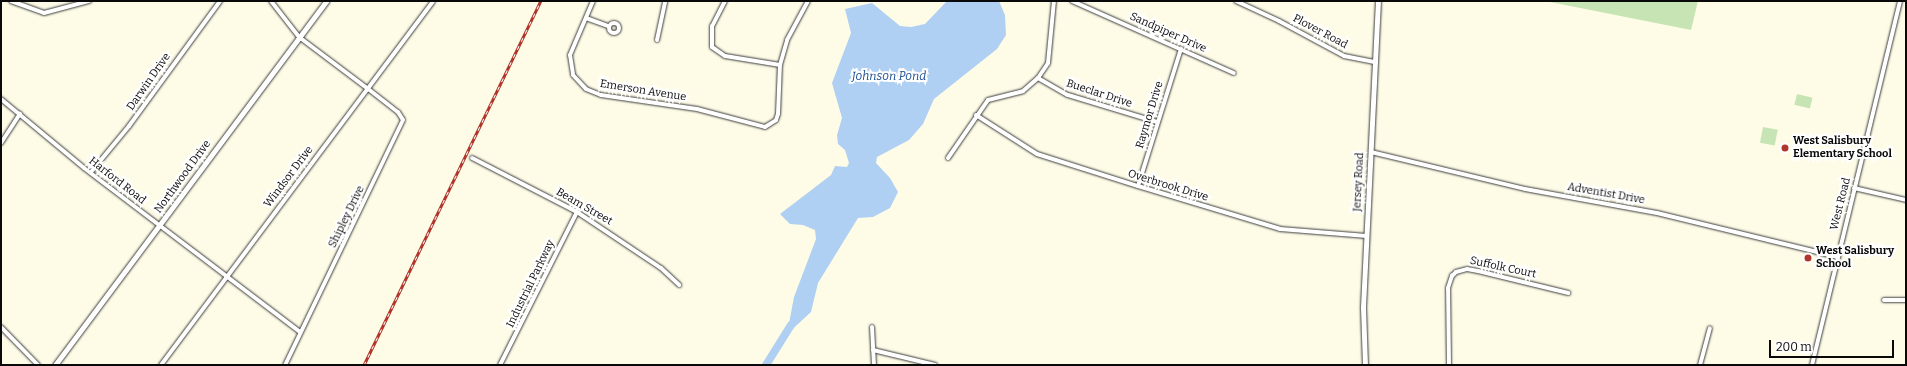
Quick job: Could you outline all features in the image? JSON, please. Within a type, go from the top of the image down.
[{"type":"street","points":[[11,1],[41,12],[70,7],[89,1]]},
{"type":"street","points":[[68,1],[70,7]]},
{"type":"street","name":"Darwin Drive","points":[[91,172],[129,126],[220,1]]},
{"type":"street","name":"Shipley Drive","points":[[271,1],[299,37],[398,112],[402,117],[402,124],[285,365]]},
{"type":"street","name":"Northwood Drive","points":[[55,365],[326,1]]},
{"type":"street","name":"Windsor Drive","points":[[161,365],[433,1]]},
{"type":"street","name":"Emerson Avenue","points":[[593,1],[572,47],[570,62],[573,74],[590,92],[698,109],[765,127],[769,126],[778,114],[780,65]]},
{"type":"street","points":[[657,40],[665,1]]},
{"type":"street","points":[[725,1],[712,26],[712,47],[725,56],[780,65],[787,40],[807,1]]},
{"type":"street","points":[[948,158],[976,115],[988,100],[1023,91],[1038,78],[1048,63],[1054,1]]},
{"type":"street","name":"Sandpiper Drive","points":[[1072,1],[1234,73]]},
{"type":"street","name":"Plover Road","points":[[1236,1],[1279,20],[1338,53],[1355,60],[1374,62]]},
{"type":"street","name":"Jersey Road","points":[[1365,365],[1363,307],[1378,1]]},
{"type":"street","name":"West Road","points":[[1812,365],[1900,1]]},
{"type":"street","points":[[586,18],[608,26]]},
{"type":"street","name":"Raymor Drive","points":[[1138,186],[1180,49]]},
{"type":"street","name":"Bueclar Drive","points":[[1038,78],[1068,95],[1157,122]]},
{"type":"street","name":"Harford Road","points":[[1,99],[159,226],[300,332]]},
{"type":"street","points":[[1,143],[20,114]]},
{"type":"street","name":"Overbrook Drive","points":[[976,115],[1037,154],[1138,186],[1280,229],[1366,236]]},
{"type":"street","name":"Adventist Drive","points":[[1371,152],[1525,189],[1644,210],[1837,257]]},
{"type":"street","name":"Beam Street","points":[[472,158],[577,212],[661,268],[679,285]]},
{"type":"street","points":[[1854,188],[1906,200]]},
{"type":"street","name":"Industrial Parkway","points":[[500,365],[577,212]]},
{"type":"street","name":"Suffolk Court","points":[[1450,365],[1448,288],[1452,276],[1456,272],[1467,269],[1478,271],[1568,293]]},
{"type":"street","points":[[1884,300],[1906,300]]},
{"type":"street","points":[[1,327],[38,365]]},
{"type":"street","points":[[872,327],[874,365]]},
{"type":"street","points":[[1700,365],[1710,328]]},
{"type":"street","points":[[873,350],[935,365]]},
{"type":"green space","points":[[1545,1],[1698,1],[1691,30]]},
{"type":"green space","points":[[1797,94],[1813,98],[1810,109],[1794,105]]},
{"type":"green space","points":[[1763,127],[1778,130],[1775,146],[1760,143]]},
{"type":"water","name":"Johnson Pond","points":[[947,1],[999,1],[1005,15],[1006,35],[997,49],[934,99],[923,124],[909,140],[877,157],[876,163],[890,178],[898,192],[890,208],[873,217],[858,218],[818,283],[811,312],[787,334],[794,297],[816,239],[815,230],[803,225],[790,224],[780,214],[831,175],[835,166],[847,167],[849,163],[845,150],[838,144],[837,135],[842,118],[832,83],[851,33],[845,9],[872,3],[900,26],[911,27],[925,24]]},
{"type":"waterway","points":[[766,365],[791,325]]},
{"type":"railway","points":[[364,365],[541,1]]},
{"type":"place","name":"West Salisbury Elementary School","points":[[1785,148]]},
{"type":"place","name":"West Salisbury School","points":[[1808,258]]}]
